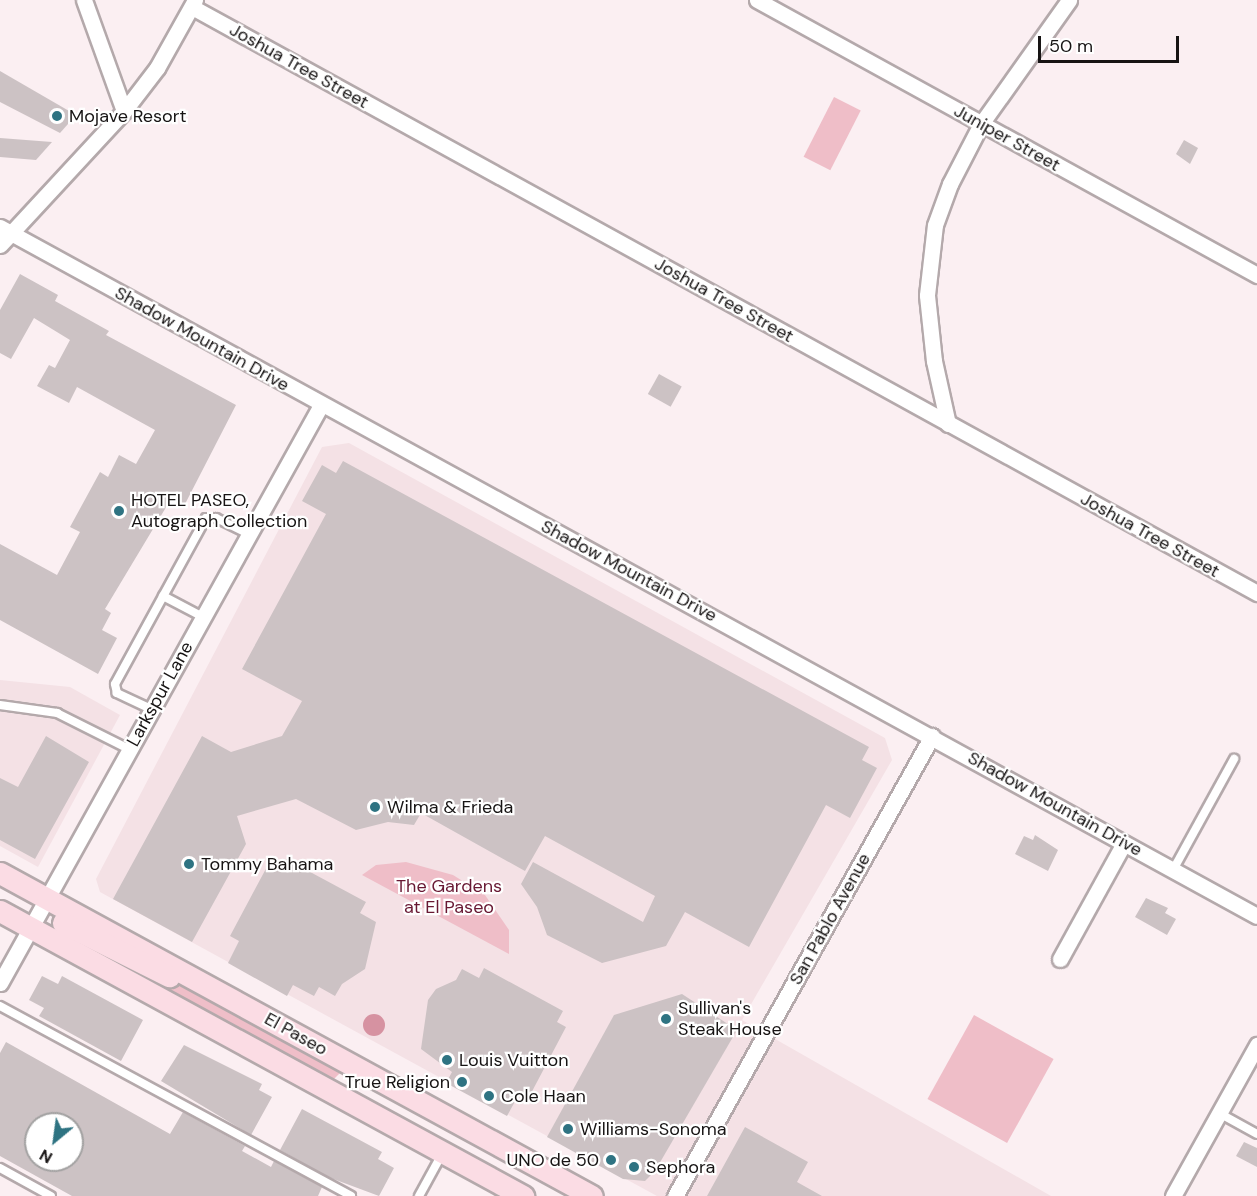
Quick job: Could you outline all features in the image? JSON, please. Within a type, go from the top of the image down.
[{"type":"street","points":[[84,0],[123,111]]},
{"type":"street","name":"Juniper Street","points":[[757,0],[1257,275]]},
{"type":"street","points":[[948,424],[934,361],[928,262],[950,184],[981,124],[1068,0]]},
{"type":"street","points":[[0,244],[7,230],[123,111],[157,68],[194,3]]},
{"type":"street","name":"Joshua Tree Street","points":[[194,3],[948,424],[1257,593]]},
{"type":"street","name":"Shadow Mountain Drive","points":[[7,230],[321,405],[932,736],[1257,916]]},
{"type":"street","name":"Larkspur Lane","points":[[0,983],[321,405]]},
{"type":"street","name":"San Pablo Avenue","points":[[675,1196],[932,736]]},
{"type":"street","points":[[1060,959],[1124,843]]},
{"type":"street","name":"El Paseo","points":[[0,873],[592,1196]]},
{"type":"street","name":"El Paseo","points":[[0,911],[523,1196]]},
{"type":"street","points":[[63,923],[154,972],[209,986]]},
{"type":"street","points":[[1173,1196],[1257,1045]]},
{"type":"street","points":[[336,1094],[351,1083],[350,1063]]},
{"type":"street","points":[[376,1116],[371,1094],[392,1086]]},
{"type":"lane","points":[[151,710],[114,689],[206,518],[216,518],[249,534]]},
{"type":"lane","points":[[163,596],[203,617]]},
{"type":"lane","points":[[0,705],[57,713],[129,749]]},
{"type":"lane","points":[[1173,870],[1233,759]]},
{"type":"lane","points":[[0,1006],[351,1196]]},
{"type":"lane","points":[[1219,1113],[1257,1134]]},
{"type":"lane","points":[[419,1196],[443,1152]]},
{"type":"lane","points":[[0,1168],[51,1196]]},
{"type":"shaded area","points":[[349,443],[885,738],[892,760],[742,1020],[1051,1196],[657,1196],[100,892],[96,879],[322,447]]},
{"type":"shaded area","points":[[0,680],[70,687],[120,715],[38,867],[0,846]]},
{"type":"shaded area","points":[[374,1014],[382,1017],[385,1025],[382,1033],[374,1036],[366,1033],[363,1025],[366,1017]]},
{"type":"green space","points":[[834,97],[861,111],[830,170],[804,157]]},
{"type":"green space","name":"The Gardens at El Paseo","points":[[406,862],[453,875],[485,895],[509,930],[509,954],[362,875],[376,865]]},
{"type":"green space","points":[[67,932],[158,978],[196,991],[340,1073],[332,1081],[83,945]]},
{"type":"green space","points":[[974,1015],[1054,1059],[1007,1143],[927,1099]]},
{"type":"building","name":"Mojave Resort","points":[[0,71],[76,115],[60,133],[0,102]]},
{"type":"building","points":[[0,138],[52,142],[36,160],[0,157]]},
{"type":"building","points":[[1184,140],[1198,148],[1190,164],[1176,154]]},
{"type":"building","name":"HOTEL PASEO, Autograph Collection","points":[[20,274],[58,295],[55,301],[109,331],[106,335],[236,405],[184,506],[171,499],[105,609],[111,613],[102,630],[117,638],[98,674],[0,620],[0,544],[57,575],[80,532],[70,527],[100,472],[108,477],[119,455],[136,464],[155,430],[77,387],[69,403],[37,386],[49,365],[55,368],[70,340],[34,318],[11,359],[0,353],[0,310]]},
{"type":"building","points":[[659,374],[682,387],[671,407],[648,394]]},
{"type":"building","points":[[343,461],[869,747],[862,760],[877,768],[850,818],[826,805],[749,947],[685,912],[666,946],[602,963],[547,935],[537,907],[521,884],[533,862],[643,922],[655,896],[545,836],[525,871],[421,813],[414,825],[388,822],[356,830],[296,799],[237,816],[246,844],[192,942],[113,899],[202,736],[231,752],[282,736],[302,701],[242,669],[326,514],[302,501],[322,465],[336,473]]},
{"type":"building","points":[[46,736],[89,762],[35,859],[0,840],[0,778],[18,787]]},
{"type":"building","points":[[1035,835],[1058,850],[1048,871],[1015,854],[1024,836],[1033,840]]},
{"type":"building","points":[[286,859],[366,902],[360,913],[376,922],[365,969],[342,984],[335,996],[319,987],[314,996],[293,985],[287,996],[228,963],[239,941],[230,936],[269,863],[280,869]]},
{"type":"building","points":[[1146,898],[1168,908],[1165,913],[1176,919],[1167,935],[1135,917]]},
{"type":"building","points":[[484,968],[563,1011],[557,1022],[566,1027],[528,1099],[519,1094],[507,1116],[446,1083],[452,1072],[421,1049],[428,1000],[436,989],[456,980],[462,969],[479,978]]},
{"type":"building","points":[[42,976],[58,984],[62,976],[143,1020],[121,1061],[39,1016],[44,1008],[29,1000]]},
{"type":"building","points":[[682,994],[737,1030],[655,1171],[645,1181],[623,1179],[547,1137],[614,1015]]},
{"type":"building","points":[[6,1042],[170,1134],[183,1112],[245,1146],[242,1151],[271,1167],[274,1161],[322,1187],[318,1196],[72,1196],[29,1172],[84,1172],[84,1112],[24,1112],[24,1169],[0,1156],[0,1053]]},
{"type":"building","points":[[184,1045],[262,1084],[259,1090],[272,1097],[251,1135],[161,1081]]},
{"type":"building","points":[[302,1109],[382,1152],[378,1159],[394,1168],[379,1196],[328,1177],[280,1150]]},
{"type":"building","points":[[745,1127],[808,1162],[797,1182],[822,1196],[707,1196]]},
{"type":"building","points":[[1244,1142],[1257,1148],[1257,1167],[1236,1156]]},
{"type":"place","name":"Mojave Resort","points":[[57,116]]},
{"type":"place","name":"HOTEL PASEO, Autograph Collection","points":[[119,511]]},
{"type":"place","name":"Wilma & Frieda","points":[[375,807]]},
{"type":"place","name":"Tommy Bahama","points":[[189,864]]},
{"type":"place","name":"Sullivan's Steak House","points":[[666,1019]]},
{"type":"place","name":"Louis Vuitton","points":[[447,1060]]},
{"type":"place","name":"True Religion","points":[[462,1082]]},
{"type":"place","name":"Cole Haan","points":[[489,1096]]},
{"type":"place","name":"Williams-Sonoma","points":[[568,1129]]},
{"type":"place","name":"UNO de 50","points":[[611,1160]]},
{"type":"place","name":"Sephora","points":[[634,1167]]}]
